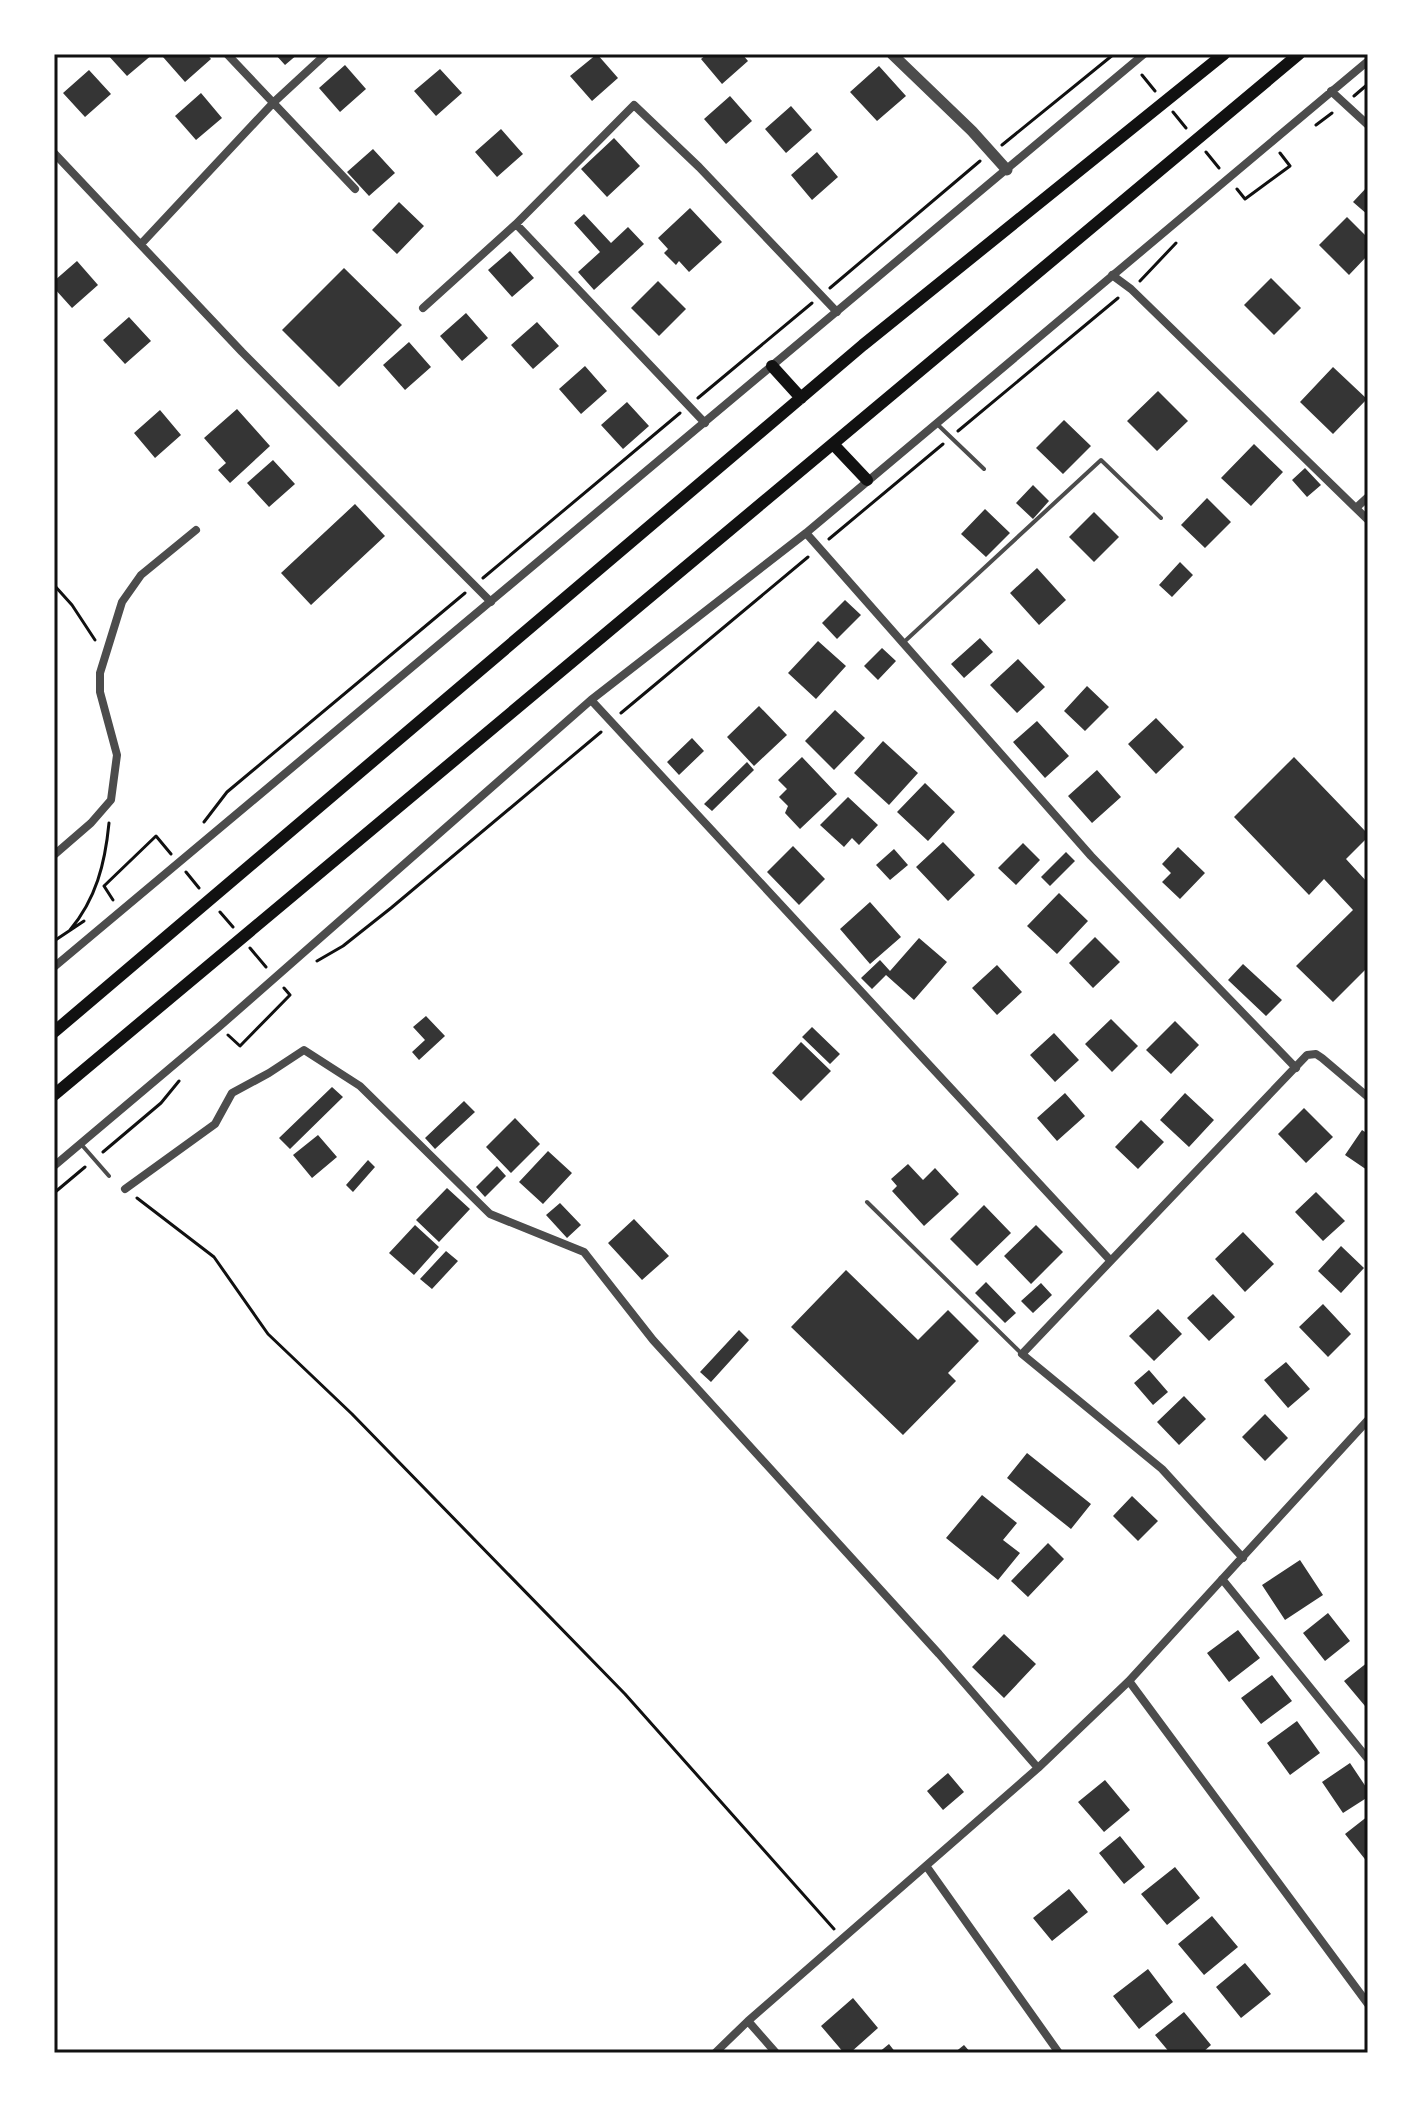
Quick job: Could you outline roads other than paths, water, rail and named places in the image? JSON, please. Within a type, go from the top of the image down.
[{"type":"main road","points":[[54,1032],[801,398],[1224,54]]},
{"type":"main road","points":[[54,1095],[1299,54]]},
{"type":"main road","points":[[772,366],[801,398]]},
{"type":"main road","points":[[833,444],[867,480]]},
{"type":"street","points":[[227,54],[355,189]]},
{"type":"street","points":[[142,243],[274,102],[326,54]]},
{"type":"street","points":[[892,54],[1007,170]]},
{"type":"street","points":[[54,967],[1144,54]]},
{"type":"street","points":[[54,1166],[591,700],[806,533],[1368,61]]},
{"type":"street","points":[[1331,91],[1368,125]]},
{"type":"street","points":[[423,308],[516,224],[634,105],[699,167],[837,312]]},
{"type":"street","points":[[54,153],[242,352],[491,602]]},
{"type":"street","points":[[516,224],[705,423]]},
{"type":"street","points":[[1112,275],[1131,289],[1368,520]]},
{"type":"street","points":[[1358,510],[1368,497]]},
{"type":"street","points":[[54,855],[91,823],[111,800],[117,755],[100,692],[100,673],[122,602],[141,575],[196,530]]},
{"type":"street","points":[[806,533],[1091,856],[1296,1068]]},
{"type":"street","points":[[591,700],[1110,1260]]},
{"type":"street","points":[[125,1189],[215,1124],[232,1093],[304,1050],[360,1086],[490,1214],[584,1252],[653,1340],[939,1654],[1038,1768]]},
{"type":"street","points":[[1243,1558],[1162,1469],[1022,1354],[1307,1055],[1316,1054],[1368,1097]]},
{"type":"street","points":[[715,2053],[1038,1768],[1129,1681],[1368,1420]]},
{"type":"street","points":[[1222,1579],[1368,1759]]},
{"type":"street","points":[[1129,1681],[1368,2004]]},
{"type":"street","points":[[927,1867],[1059,2053]]},
{"type":"street","points":[[748,2021],[776,2053]]},
{"type":"lane","points":[[936,422],[984,469]]},
{"type":"lane","points":[[903,644],[1101,460],[1161,518]]},
{"type":"lane","points":[[81,1144],[109,1176]]},
{"type":"lane","points":[[867,1202],[1022,1354]]}]
